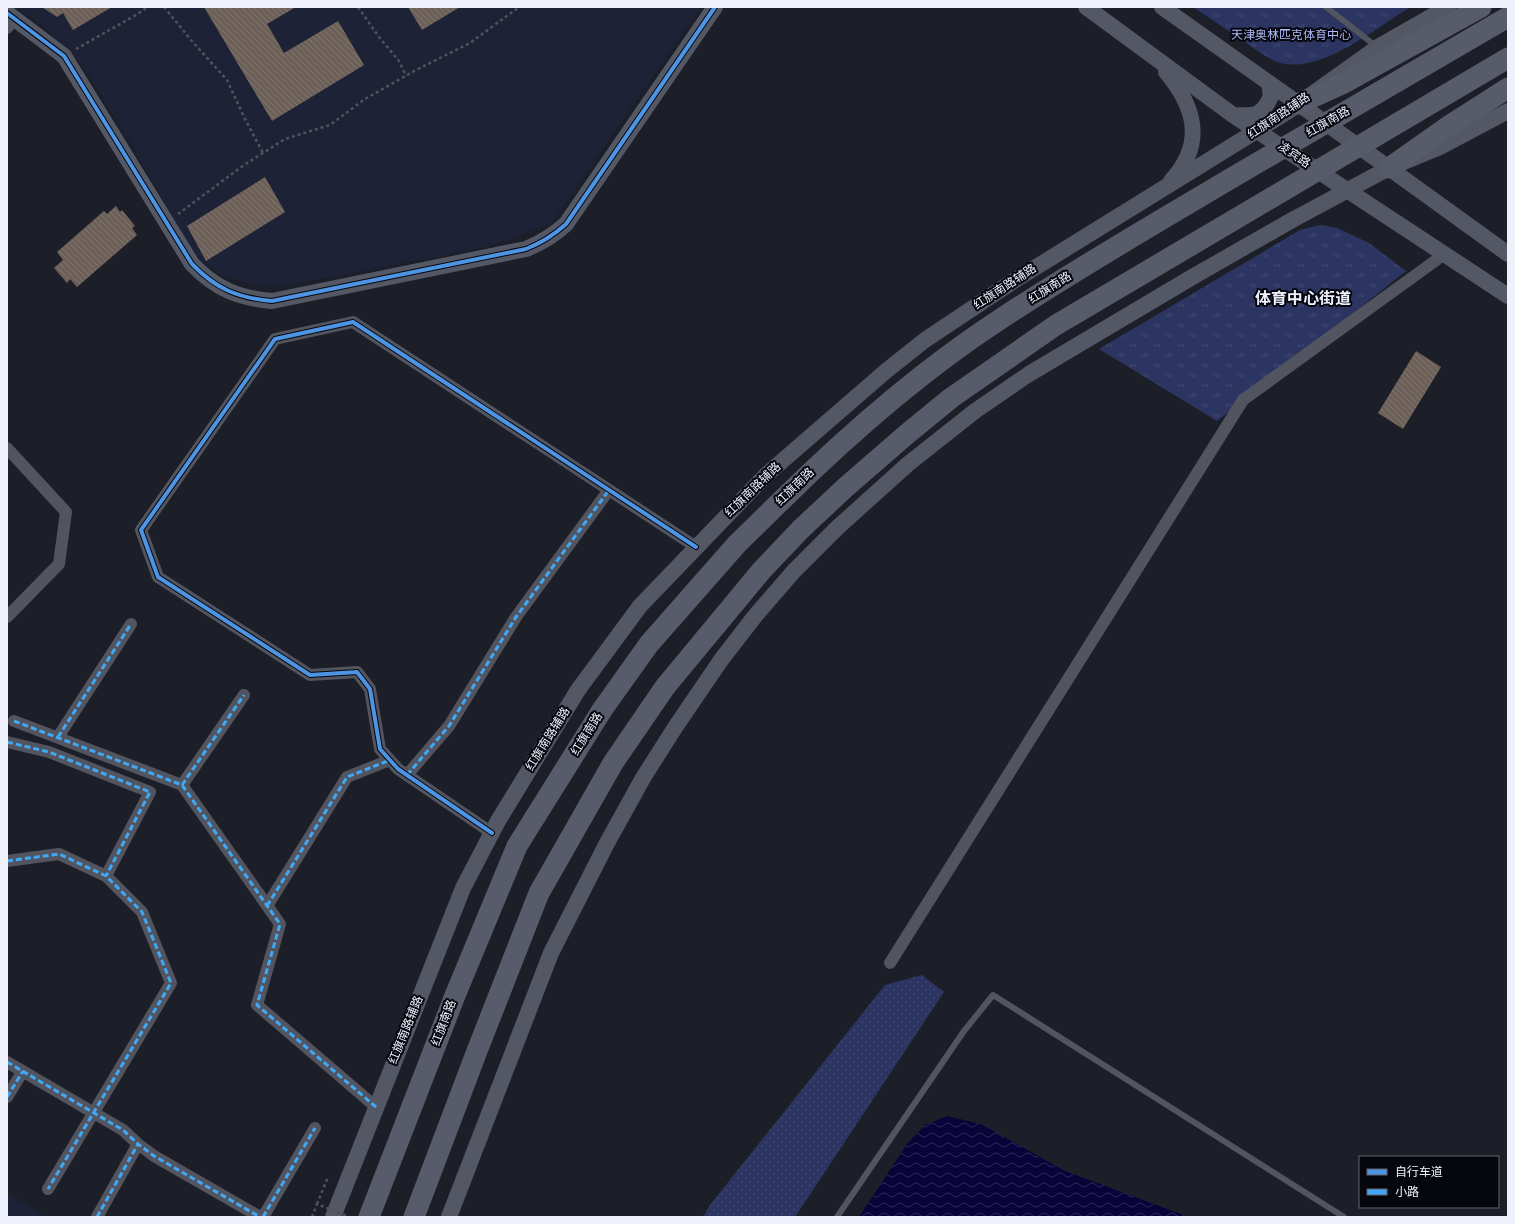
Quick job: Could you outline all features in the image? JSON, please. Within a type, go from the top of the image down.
[{"type":"highway","points":[[1298,104],[1342,84],[1456,12],[1481,7]]},
{"type":"highway","name":"红旗南路","points":[[369,1217],[454,998],[517,846],[602,710],[649,644],[737,544],[818,465],[893,400],[922,376],[998,321],[1182,207],[1508,17]]},
{"type":"highway","points":[[414,1217],[539,893],[613,764],[665,687],[762,570],[801,529],[847,486],[907,434],[945,403],[1056,325],[1508,58]]},
{"type":"highway","points":[[1390,168],[1450,125],[1508,88]]},
{"type":"main road","points":[[10,20],[64,56],[192,264],[204,277],[231,292],[252,299],[272,301],[526,249],[544,242],[566,224],[715,7]]},
{"type":"main road","name":"凌宾路","points":[[1086,7],[1233,115],[1508,296]]},
{"type":"main road","points":[[1162,7],[1390,168],[1508,254]]},
{"type":"main road","name":"红旗南路辅路","points":[[334,1217],[463,888],[498,821],[578,690],[640,606],[766,475],[886,371],[925,340],[1012,282],[1257,131],[1298,104],[1378,47],[1456,12]]},
{"type":"main road","points":[[1155,58],[1172,78],[1183,95],[1192,118],[1193,127],[1193,138],[1190,151],[1183,164],[1163,190]]},
{"type":"main road","points":[[1233,115],[1249,116],[1262,111],[1271,96],[1269,83]]},
{"type":"main road","points":[[449,1217],[551,953],[607,843],[643,778],[721,660],[754,616],[793,572],[837,528],[908,464],[975,411],[1029,374],[1194,276],[1348,190],[1390,168],[1442,146],[1508,111]]},
{"type":"street","points":[[890,963],[1243,400],[1443,254]]},
{"type":"street","points":[[492,833],[398,769],[380,749],[370,689],[357,672],[310,675],[158,577],[141,530],[275,339],[353,322],[696,547]]},
{"type":"street","points":[[7,448],[66,512],[59,564],[7,617]]},
{"type":"street","points":[[407,775],[449,726],[516,617],[609,490]]},
{"type":"street","points":[[58,737],[131,624]]},
{"type":"street","points":[[182,785],[244,695]]},
{"type":"street","points":[[14,721],[182,785],[280,924],[257,1005],[376,1107]]},
{"type":"street","points":[[7,742],[48,752],[150,792],[106,876]]},
{"type":"street","points":[[267,906],[347,777],[390,760]]},
{"type":"street","points":[[7,861],[59,854],[106,876],[142,912],[171,983],[48,1189]]},
{"type":"street","points":[[7,1062],[123,1130],[154,1156],[262,1217],[315,1128]]},
{"type":"street","points":[[7,1097],[23,1071]]},
{"type":"street","points":[[97,1217],[138,1144]]},
{"type":"lane","points":[[1326,7],[1378,47]]},
{"type":"lane","points":[[837,1217],[964,1031],[993,995],[1344,1217]]},
{"type":"path","points":[[64,56],[148,7]]},
{"type":"path","points":[[164,7],[227,80],[263,153]]},
{"type":"path","points":[[358,7],[398,61],[406,76]]},
{"type":"path","points":[[167,223],[244,165],[285,139],[330,125],[365,99],[470,43],[519,7]]},
{"type":"path","points":[[312,1217],[328,1177]]},
{"type":"path","points":[[317,1204],[349,1217]]},
{"type":"shaded area","points":[[16,7],[701,7],[552,223],[487,247],[279,287],[261,287],[223,276],[204,263],[193,253],[130,142],[80,62],[43,26]]},
{"type":"shaded area","points":[[7,1193],[47,1217],[7,1217]]},
{"type":"green space","name":"天津奥林匹克体育中心","points":[[1193,7],[1411,7],[1334,54],[1302,64],[1286,64],[1269,58]]},
{"type":"green space","points":[[1319,225],[1337,228],[1369,243],[1406,271],[1217,421],[1099,349],[1300,230]]},
{"type":"green space","points":[[922,975],[944,992],[795,1217],[703,1217],[710,1205],[885,985]]},
{"type":"water","points":[[947,1116],[981,1124],[1065,1171],[1189,1217],[859,1217],[907,1144],[925,1125]]},
{"type":"building","points":[[42,7],[112,7],[73,30],[63,13],[57,17]]},
{"type":"building","points":[[204,7],[296,7],[267,24],[284,53],[338,21],[364,65],[272,121]]},
{"type":"building","points":[[408,7],[460,7],[422,30]]},
{"type":"building","points":[[265,177],[285,212],[206,261],[187,226]]},
{"type":"building","points":[[116,206],[120,212],[122,210],[135,226],[132,228],[137,235],[77,287],[70,279],[67,283],[54,268],[63,260],[57,252],[104,211],[107,214]]},
{"type":"building","points":[[1416,351],[1441,367],[1403,429],[1378,413]]},
{"type":"marked path","points":[[407,775],[449,726],[516,617],[609,490]]},
{"type":"marked path","points":[[58,737],[131,624]]},
{"type":"marked path","points":[[182,785],[244,695]]},
{"type":"marked path","points":[[14,721],[182,785],[280,924],[257,1005],[376,1107]]},
{"type":"marked path","points":[[7,742],[49,752],[150,792],[106,876]]},
{"type":"marked path","points":[[267,906],[347,777],[390,760]]},
{"type":"marked path","points":[[7,861],[59,854],[106,876],[142,912],[171,983],[48,1189]]},
{"type":"marked path","points":[[7,1062],[123,1130],[154,1156],[260,1217]]},
{"type":"marked path","points":[[7,1097],[23,1071]]},
{"type":"marked path","points":[[263,1217],[315,1128]]},
{"type":"marked path","points":[[97,1217],[138,1144]]},
{"type":"cycle path","points":[[7,13],[64,56],[192,264],[210,280],[228,291],[238,295],[272,301],[526,249],[552,235],[566,224],[715,7]]},
{"type":"cycle path","points":[[492,833],[398,769],[380,749],[370,689],[357,672],[310,675],[158,577],[141,530],[275,339],[353,322],[696,547]]},
{"type":"district","name":"体育中心街道","points":[[1303,299]]}]
